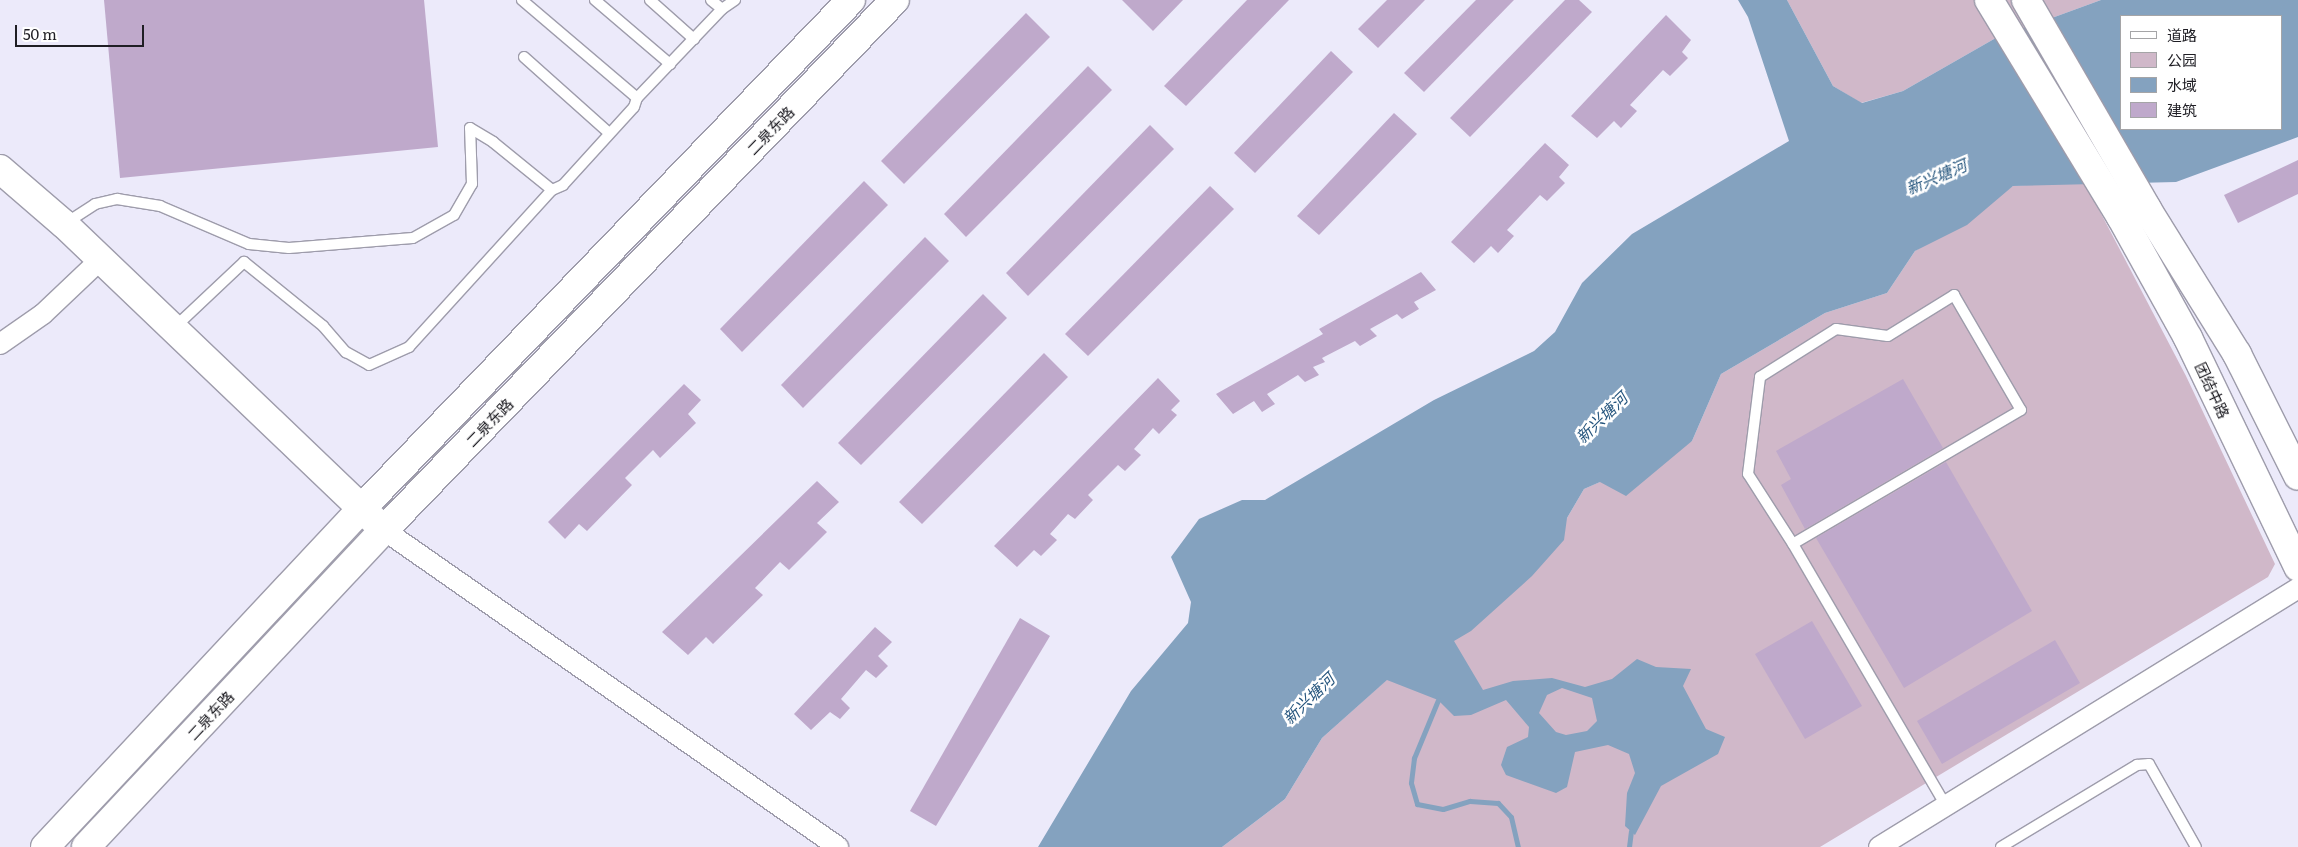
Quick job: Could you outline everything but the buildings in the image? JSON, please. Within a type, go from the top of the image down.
[{"type":"main road","name":"二泉东路","points":[[45,847],[362,508],[851,0]]},
{"type":"main road","name":"二泉东路","points":[[86,847],[384,530],[895,0]]},
{"type":"main road","points":[[2027,1],[2147,209],[2237,354],[2298,476]]},
{"type":"main road","name":"团结中路","points":[[1993,6],[2121,217],[2188,338],[2298,567]]},
{"type":"main road","points":[[0,169],[64,224],[384,530]]},
{"type":"street","points":[[0,344],[43,314],[101,259]]},
{"type":"street","points":[[384,530],[838,847]]},
{"type":"street","points":[[1879,847],[2298,588]]},
{"type":"lane","points":[[522,0],[637,98]]},
{"type":"lane","points":[[595,0],[670,64]]},
{"type":"lane","points":[[650,0],[694,39]]},
{"type":"lane","points":[[711,0],[722,9]]},
{"type":"lane","points":[[173,328],[244,262],[323,326],[346,352],[369,365],[409,347],[552,190],[563,184],[608,132],[634,107],[637,98],[722,9],[735,0]]},
{"type":"lane","points":[[524,57],[608,132]]},
{"type":"lane","points":[[64,224],[95,204],[117,199],[160,206],[249,244],[289,248],[413,238],[454,214],[472,184],[470,128],[493,142],[552,190]]},
{"type":"lane","points":[[1793,544],[2021,410],[1954,296],[1888,336],[1836,328],[1760,377],[1748,474],[1793,544],[1946,806]]},
{"type":"lane","points":[[2001,847],[2137,765],[2149,764],[2196,847]]},
{"type":"green space","points":[[1787,0],[2101,0],[1994,39],[1903,91],[1861,103],[1833,86]]},
{"type":"green space","points":[[2084,181],[2186,376],[2275,564],[2268,577],[1820,847],[1222,847],[1285,799],[1322,738],[1567,518],[1584,489],[1692,441],[1721,374],[1825,313],[1887,293],[1915,251],[2013,186]]},
{"type":"water","name":"新兴塘河","points":[[1738,0],[1787,0],[1833,86],[1862,103],[1903,91],[1994,39],[2101,0],[2298,0],[2298,137],[2176,182],[2013,186],[1967,225],[1915,251],[1887,293],[1825,313],[1721,374],[1692,441],[1626,496],[1600,482],[1584,489],[1567,518],[1564,540],[1532,576],[1471,631],[1454,641],[1483,690],[1513,681],[1552,678],[1585,687],[1612,679],[1637,659],[1656,667],[1691,669],[1683,686],[1706,729],[1725,737],[1718,754],[1661,786],[1635,835],[1625,826],[1627,793],[1635,773],[1629,754],[1608,745],[1575,752],[1567,787],[1556,793],[1506,775],[1501,765],[1507,747],[1528,737],[1529,727],[1506,700],[1471,715],[1454,716],[1438,700],[1387,680],[1322,738],[1285,799],[1222,847],[1038,847],[1131,691],[1188,623],[1191,602],[1171,557],[1199,519],[1242,500],[1265,500],[1434,400],[1534,351],[1555,332],[1582,283],[1632,234],[1789,141],[1748,17]],"holes":[[[1562,688],[1592,698],[1597,721],[1587,731],[1566,735],[1556,732],[1539,713],[1547,695]]]},
{"type":"waterway","points":[[1438,700],[1414,758],[1411,783],[1417,804],[1443,809],[1470,801],[1498,803],[1511,817],[1518,847]]},
{"type":"waterway","points":[[1629,847],[1631,831]]}]
